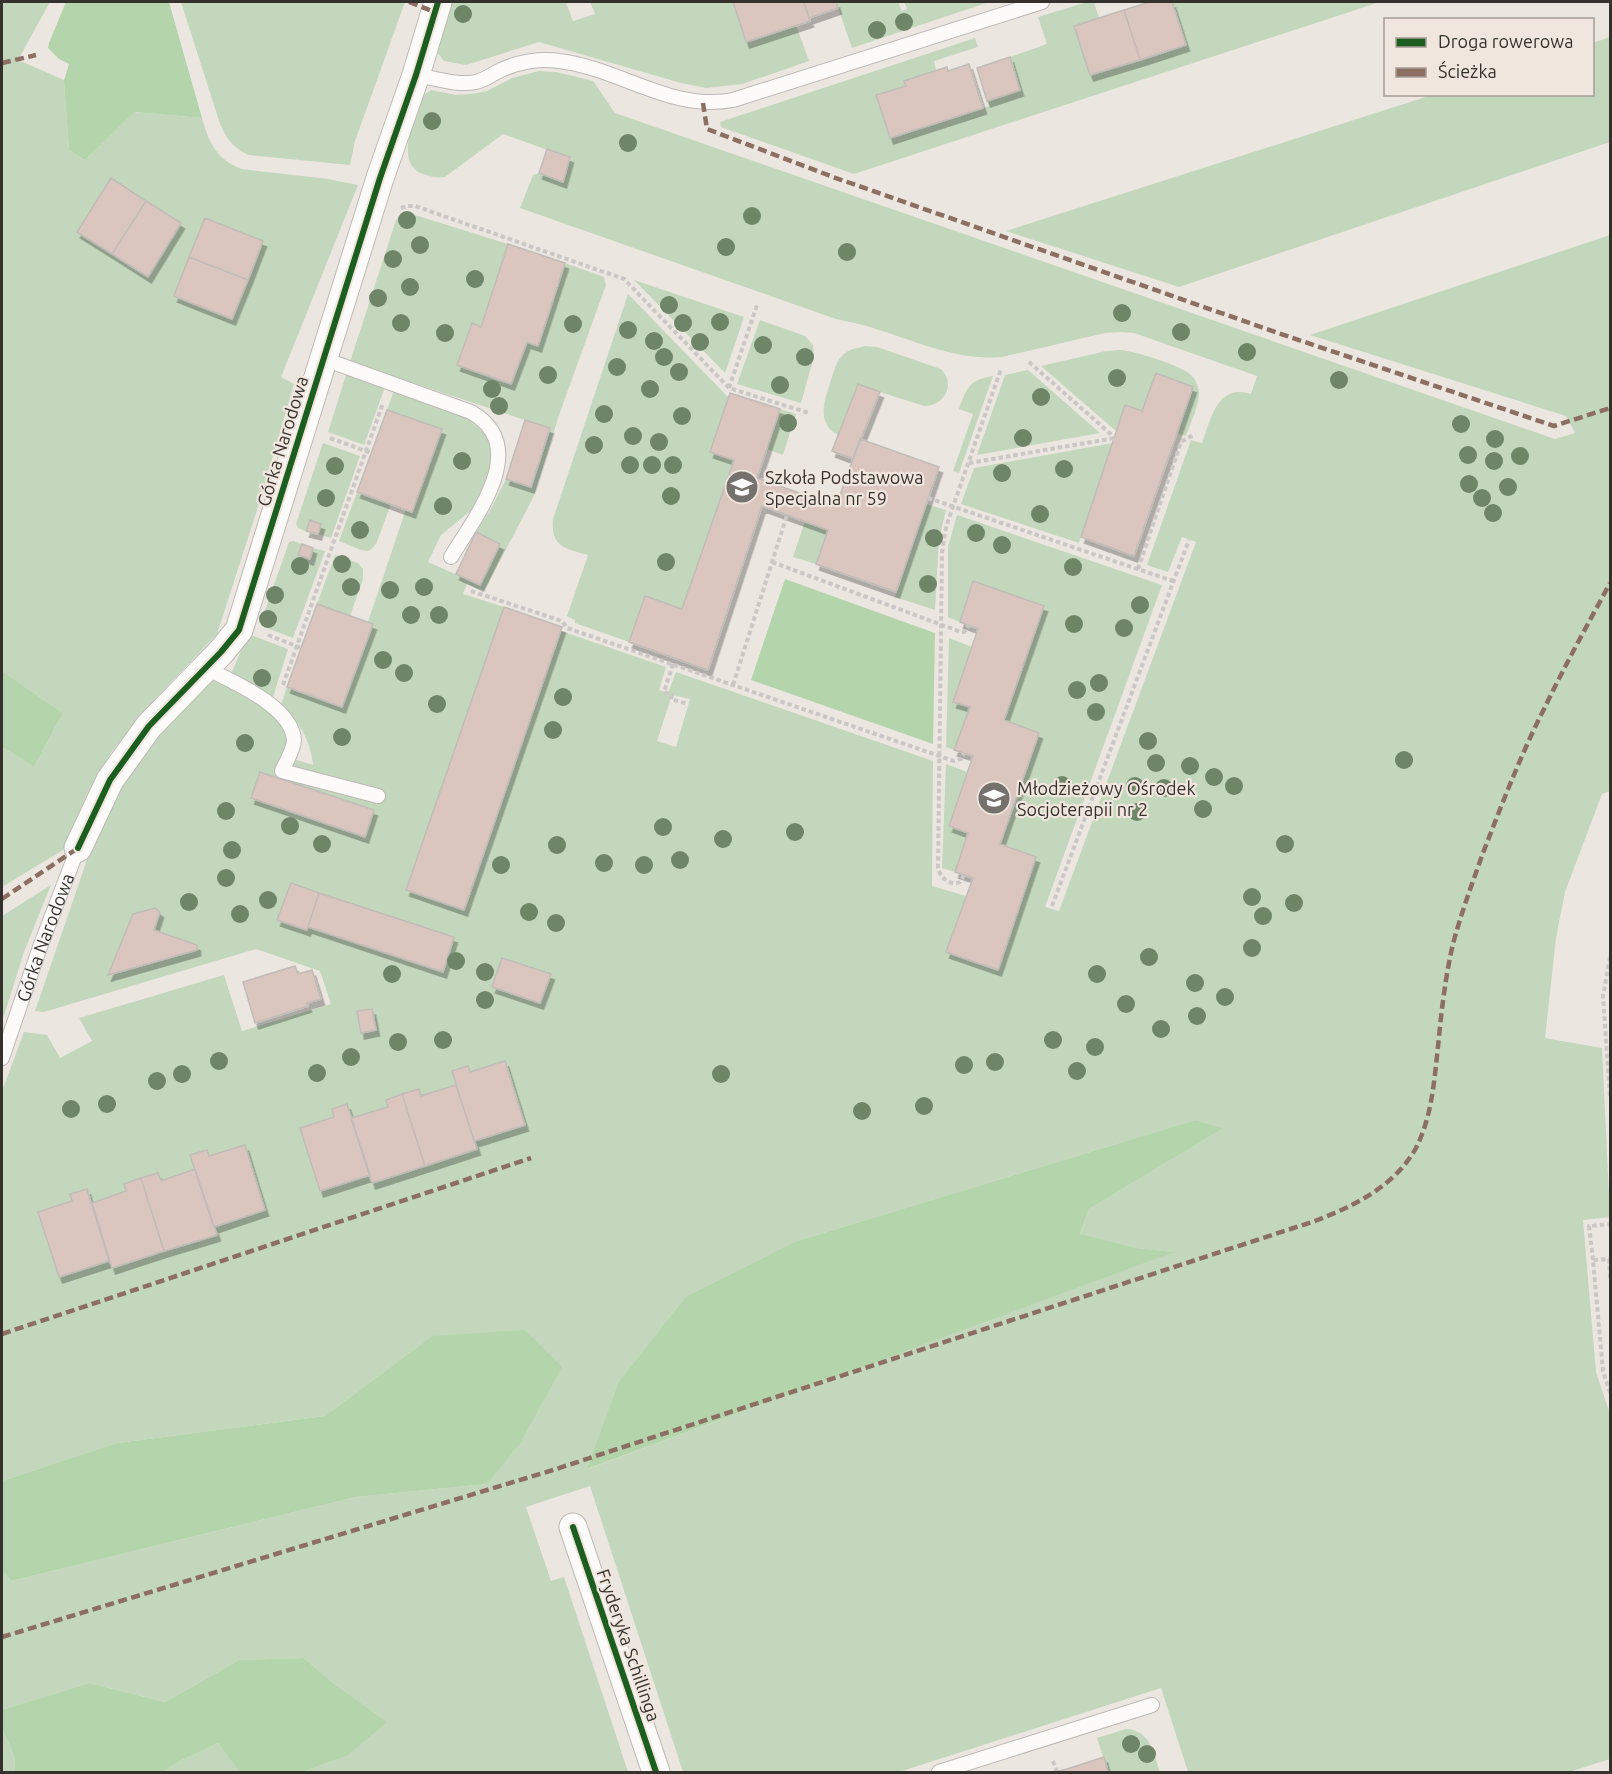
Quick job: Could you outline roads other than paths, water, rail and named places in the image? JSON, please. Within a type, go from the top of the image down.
[{"type":"street","name":"Górka Narodowa","points":[[78,848],[110,780],[149,726],[206,668],[239,630],[380,178],[416,75],[438,2]]},
{"type":"street","name":"Fryderyka Schillinga","points":[[573,1527],[656,1773]]},
{"type":"lane","points":[[416,75],[468,83],[478,82],[505,69],[528,62],[558,60],[587,67],[687,100],[718,103],[1042,2]]},
{"type":"lane","points":[[324,359],[471,412],[488,426],[496,439],[498,454],[493,484],[485,502],[451,557]]},
{"type":"lane","points":[[206,668],[260,697],[288,724],[294,743],[282,771],[378,796]]},
{"type":"lane","name":"Górka Narodowa","points":[[2,1058],[40,947],[78,848]]},
{"type":"lane","points":[[939,1773],[1152,1705]]},
{"type":"place","name":"Szkoła Podstawowa Specjalna nr 59","points":[[742,487]]},
{"type":"place","name":"Młodzieżowy Ośrodek Socjoterapii nr 2","points":[[994,798]]}]
